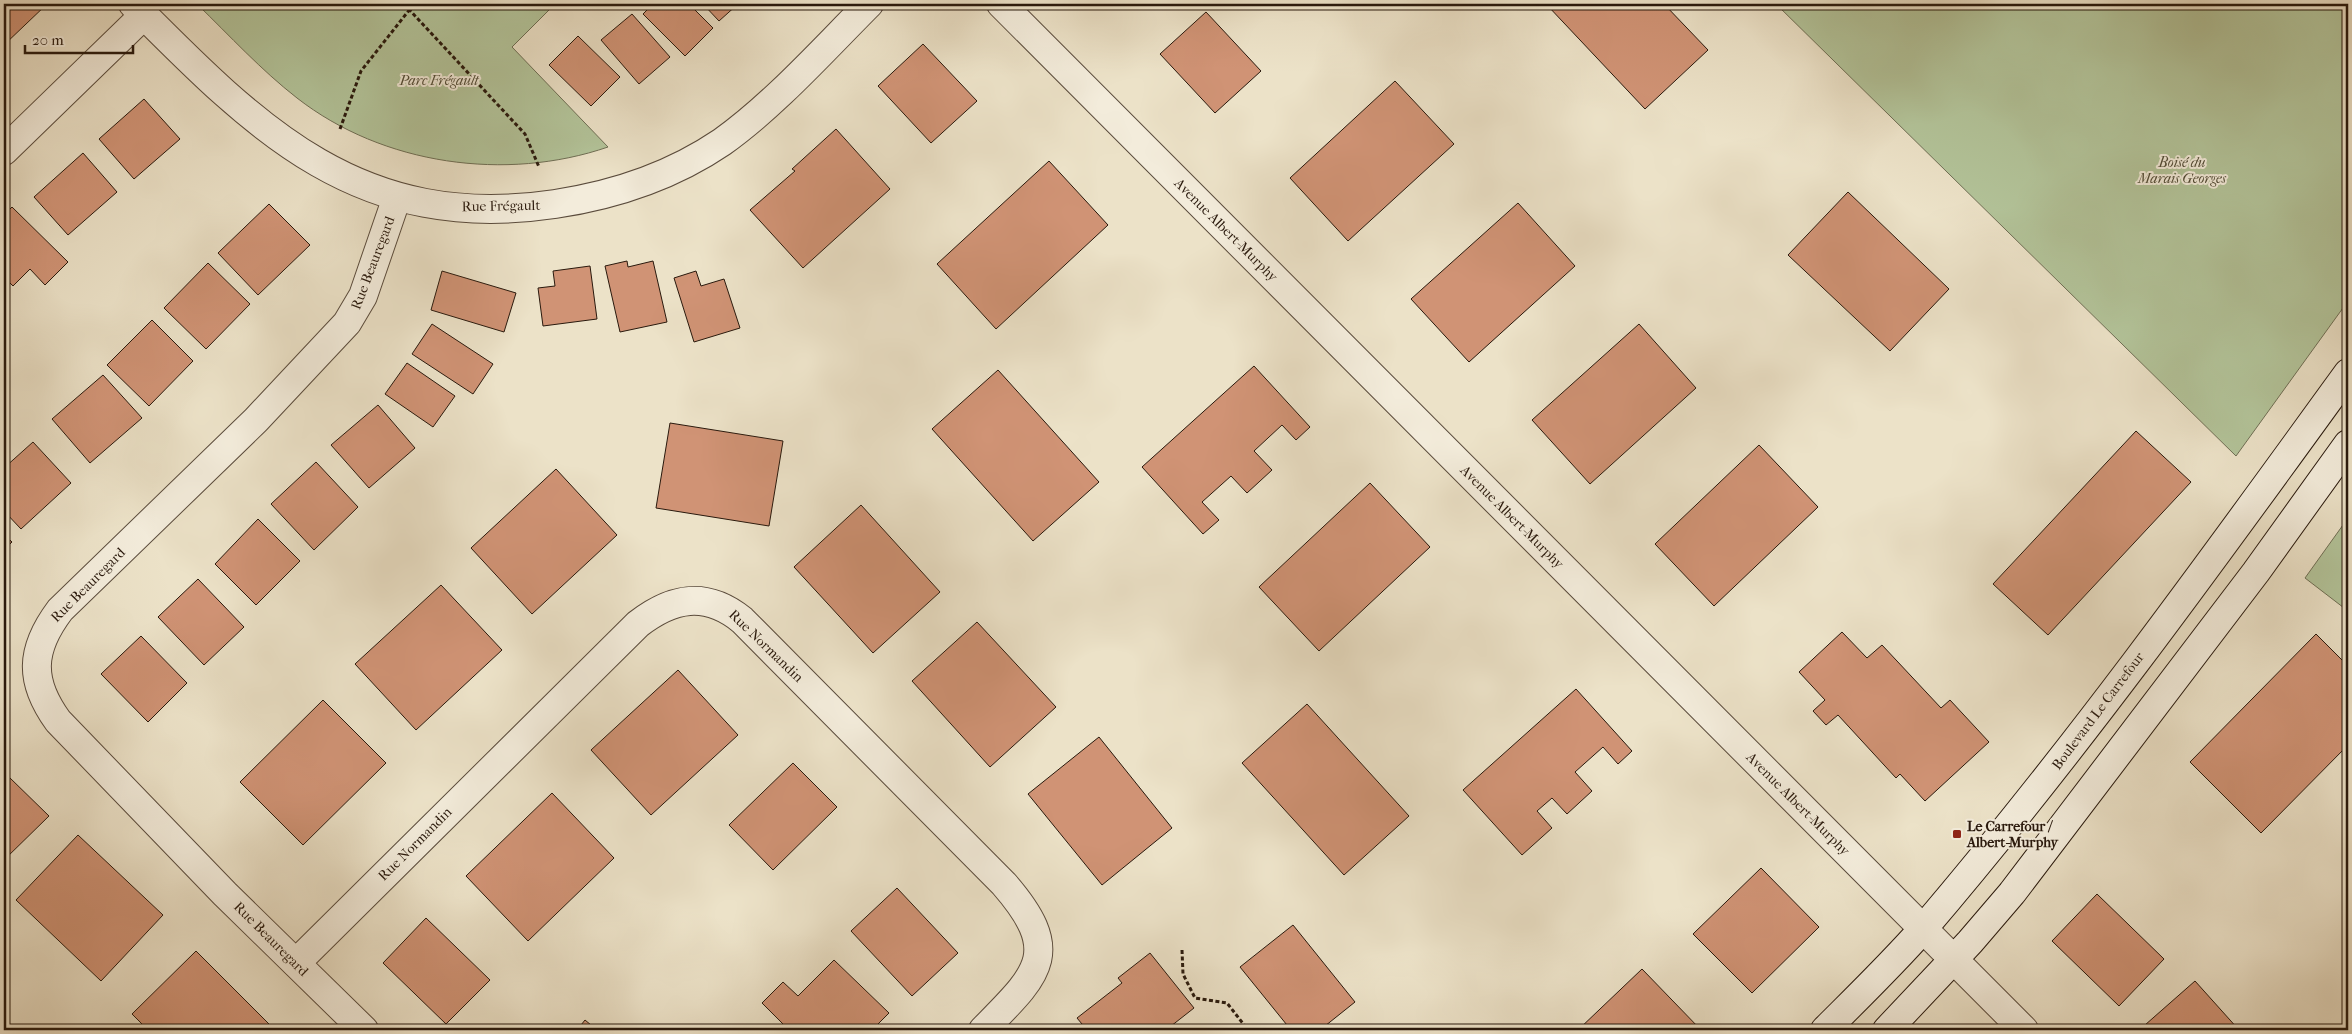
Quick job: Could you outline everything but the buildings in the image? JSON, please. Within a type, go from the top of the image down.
[{"type":"street","name":"Rue Frégault","points":[[138,10],[237,104],[287,145],[341,176],[397,197],[436,206],[501,208],[541,206],[596,196],[664,174],[700,156],[748,121],[869,4]]},
{"type":"street","name":"Avenue Albert-Murphy","points":[[1001,4],[1922,930],[2024,1030]]},
{"type":"street","points":[[4,151],[138,10]]},
{"type":"street","name":"Rue Beauregard","points":[[364,1030],[58,721],[48,708],[38,686],[36,667],[37,652],[45,631],[60,610],[256,420],[347,323],[363,296],[397,197]]},
{"type":"street","name":"Boulevard Le Carrefour","points":[[1825,1030],[1922,930],[2038,790],[2111,696],[2348,373]]},
{"type":"street","points":[[1887,1030],[2012,893],[2256,572],[2348,444]]},
{"type":"street","name":"Rue Normandin","points":[[296,963],[638,624],[650,614],[667,606],[696,600],[720,604],[742,620],[1004,884],[1028,914],[1037,940],[1037,967],[1029,982],[1018,996],[983,1030]]},
{"type":"path","points":[[404,4],[525,134],[539,166]]},
{"type":"path","points":[[340,129],[361,70],[414,4]]},
{"type":"path","points":[[1182,950],[1183,974],[1195,998],[1227,1003],[1248,1030]]},
{"type":"green space","name":"Parc Frégault","points":[[197,4],[555,4],[512,47],[608,147],[569,158],[528,164],[487,165],[446,161],[406,152],[368,139],[331,121],[297,98],[258,64]]},
{"type":"green space","name":"Boisé du Marais Georges","points":[[1776,4],[2348,4],[2348,301],[2236,456]]},
{"type":"green space","points":[[2348,518],[2348,611],[2305,578]]},
{"type":"place","name":"Le Carrefour / Albert-Murphy","points":[[1957,834]]}]
